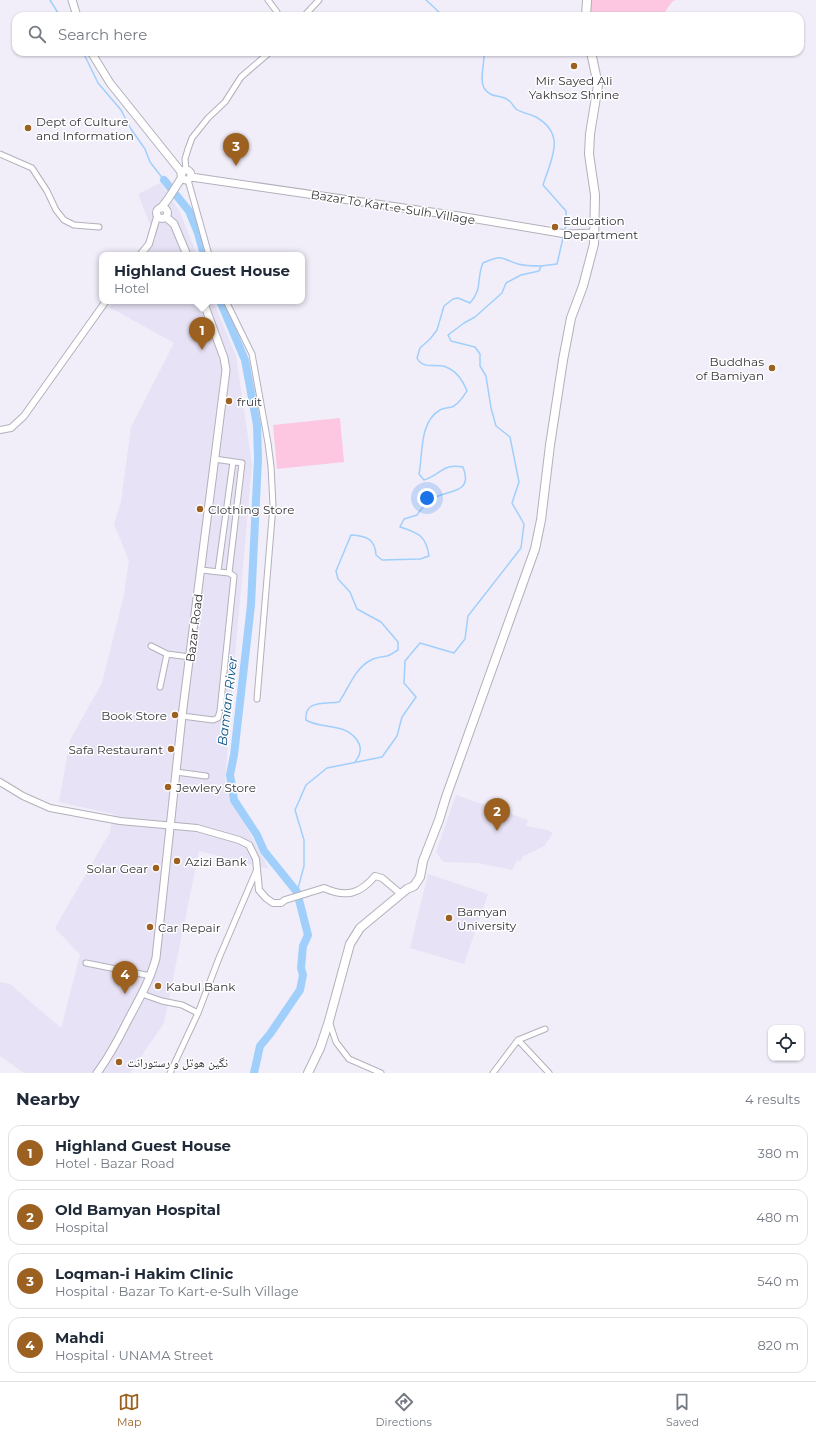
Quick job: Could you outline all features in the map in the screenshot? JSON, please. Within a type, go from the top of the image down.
[{"type":"main road","points":[[72,0],[76,12]]},
{"type":"main road","points":[[586,12],[588,0]]},
{"type":"main road","points":[[93,56],[110,83],[186,176],[178,185],[170,200],[163,208],[156,211],[157,217],[162,219],[166,217]]},
{"type":"main road","points":[[308,1073],[320,1048],[329,1021],[350,944],[360,928],[407,889],[414,886],[420,877],[423,861],[439,820],[458,762],[535,549],[541,520],[550,445],[571,318],[583,286],[594,244],[595,195],[589,154],[590,134],[598,85],[592,56]]},
{"type":"main road","name":"Bazar To Kart-e-Sulh Village","points":[[186,176],[451,215],[562,234],[595,233]]},
{"type":"main road","points":[[163,208],[167,213],[166,217],[174,224],[186,252]]},
{"type":"main road","name":"Bazar Road","points":[[98,1073],[107,1060],[142,994],[151,976],[156,958],[169,824],[226,370],[224,358],[205,304]]},
{"type":"street","points":[[268,0],[277,12]]},
{"type":"street","points":[[308,12],[320,0]]},
{"type":"street","points":[[208,252],[186,176],[185,159],[192,138],[208,118],[225,102],[241,77],[265,56]]},
{"type":"street","points":[[0,154],[32,168],[43,184],[56,210],[64,220],[74,225],[99,227]]},
{"type":"street","points":[[142,252],[149,244],[157,217]]},
{"type":"street","points":[[0,430],[11,428],[24,416],[104,304]]},
{"type":"street","points":[[227,304],[252,354],[268,443],[273,506],[257,698]]},
{"type":"street","points":[[214,459],[242,463],[229,572]]},
{"type":"street","points":[[218,571],[233,462]]},
{"type":"street","points":[[182,716],[213,720],[218,718],[234,576],[229,572],[201,570]]},
{"type":"street","points":[[151,646],[167,654],[190,657]]},
{"type":"street","points":[[160,687],[167,654]]},
{"type":"street","points":[[176,772],[206,776]]},
{"type":"street","points":[[0,782],[23,796],[50,808],[126,822],[169,824],[197,828],[239,840],[249,845],[256,859],[256,869],[198,1013],[170,1073]]},
{"type":"street","points":[[256,869],[259,890],[273,903],[281,903],[285,900],[324,888],[336,893],[355,893],[368,884],[375,876],[382,878],[401,894]]},
{"type":"street","points":[[86,963],[151,976]]},
{"type":"street","points":[[142,994],[162,1001],[182,1005],[198,1013]]},
{"type":"street","points":[[329,1021],[336,1042],[348,1059],[381,1073]]},
{"type":"street","points":[[493,1073],[518,1040],[545,1028]]},
{"type":"street","points":[[518,1040],[550,1073]]},
{"type":"shaded area","points":[[591,0],[675,0],[665,12],[590,12]]},
{"type":"shaded area","points":[[160,183],[179,210],[196,252],[147,252],[156,239],[138,194]]},
{"type":"shaded area","points":[[111,304],[214,304],[236,356],[252,464],[229,724],[225,788],[269,869],[199,851],[164,1023],[130,1073],[24,1073],[0,1056],[0,982],[10,984],[61,1028],[80,955],[55,928],[110,832],[113,814],[59,802],[70,740],[102,683],[124,595],[129,561],[114,524],[121,502],[131,427],[174,343],[109,307]]},
{"type":"shaded area","points":[[340,418],[344,462],[277,469],[273,425]]},
{"type":"shaded area","points":[[456,795],[528,820],[526,826],[548,830],[553,833],[545,845],[523,856],[521,861],[517,861],[512,870],[478,863],[443,862],[436,852]]},
{"type":"shaded area","name":"Bamyan University","points":[[428,874],[488,894],[464,964],[410,948]]},
{"type":"waterway","points":[[50,0],[58,12]]},
{"type":"waterway","points":[[426,0],[439,12]]},
{"type":"waterway","points":[[85,56],[98,83],[121,110],[131,129],[145,149],[150,162],[164,180]]},
{"type":"waterway","points":[[484,56],[482,76],[484,88],[490,94],[505,98],[521,112],[536,117],[546,124],[551,132],[554,140],[554,148],[543,185],[566,211],[567,225],[564,230]]},
{"type":"waterway","name":"Bamian River","points":[[164,180],[189,211],[198,233],[203,252]]},
{"type":"waterway","points":[[297,892],[304,866],[304,840],[295,810],[306,785],[327,768],[382,757],[397,736],[402,717],[416,697],[404,683],[405,661],[420,643],[454,653],[465,639],[468,616],[521,548],[524,524],[512,503],[519,482],[510,437],[496,426],[491,408],[486,376],[480,366],[480,354],[475,347],[451,341],[448,335],[475,317],[502,293],[506,283],[521,275],[539,271],[541,266],[557,264],[563,238]]},
{"type":"waterway","points":[[355,762],[360,754],[360,745],[352,734],[340,728],[319,725],[306,720],[306,714],[308,709],[316,704],[339,702],[360,668],[373,659],[388,656],[398,650],[398,642],[381,622],[357,609],[350,592],[338,579],[336,571],[351,535],[362,536],[369,539],[374,545],[376,555],[382,560],[420,559],[429,556],[426,543],[423,539],[416,533],[400,527],[404,519],[417,515],[432,499],[457,490],[462,487],[465,482],[463,467],[456,466],[446,468],[424,480],[419,474],[423,439],[428,422],[433,415],[440,410],[457,404],[467,391],[459,377],[450,369],[442,366],[426,365],[420,362],[417,358],[420,348],[437,330],[444,306],[453,299],[458,298],[470,303],[474,298],[477,293],[483,263],[501,258],[521,265],[541,266]]},
{"type":"waterway","name":"Bamian River","points":[[221,304],[245,360],[257,425],[258,459],[251,605],[234,755],[230,775],[234,800],[257,835],[264,851],[297,892],[308,935],[303,946],[301,968],[303,975],[300,990],[260,1046],[254,1073]]},
{"type":"place","name":"Mir Sayed Ali Yakhsoz Shrine","points":[[574,66]]},
{"type":"place","name":"Dept of Culture and Information","points":[[28,128]]},
{"type":"place","name":"Loqman-i Hakim Clinic","points":[[236,166]]},
{"type":"place","name":"Education Department","points":[[555,227]]},
{"type":"place","name":"Highland Guest House","points":[[202,350]]},
{"type":"place","name":"Buddhas of Bamiyan","points":[[772,368]]},
{"type":"place","name":"fruit","points":[[229,401]]},
{"type":"place","name":"Clothing Store","points":[[200,509]]},
{"type":"place","name":"Book Store","points":[[175,715]]},
{"type":"place","name":"Safa Restaurant","points":[[171,749]]},
{"type":"place","name":"Jewlery Store","points":[[168,787]]},
{"type":"place","name":"Old Bamyan Hospital","points":[[497,831]]},
{"type":"place","name":"Azizi Bank","points":[[177,861]]},
{"type":"place","name":"Solar Gear","points":[[156,868]]},
{"type":"place","name":"Bamyan University","points":[[449,918]]},
{"type":"place","name":"Car Repair","points":[[150,927]]},
{"type":"place","name":"Kabul Bank","points":[[158,986]]},
{"type":"place","name":"Mahdi","points":[[125,994]]},
{"type":"place","name":"نگین هوتل و رستورانت","points":[[119,1062]]}]
